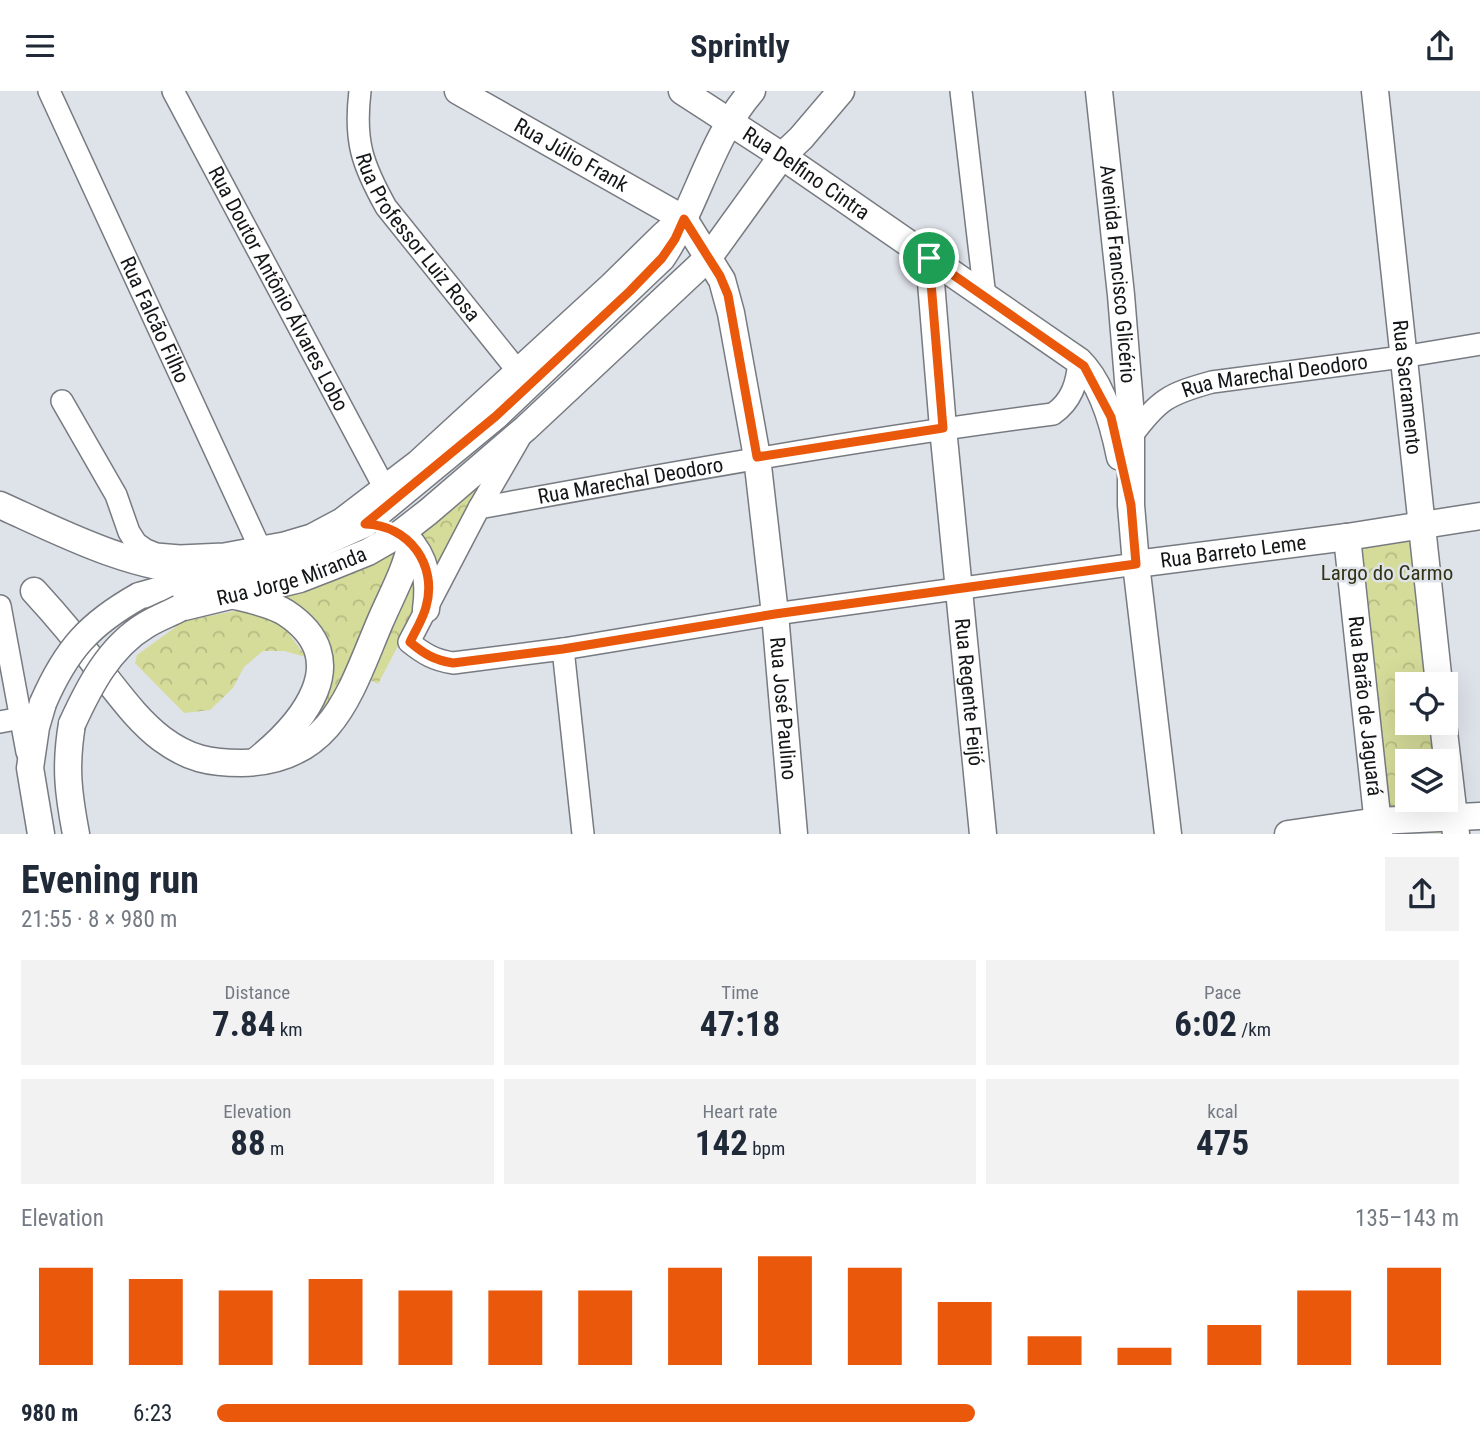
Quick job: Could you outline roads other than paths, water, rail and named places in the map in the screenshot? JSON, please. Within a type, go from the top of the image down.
[{"type":"main road","name":"Rua Júlio Frank","points":[[458,91],[683,221]]},
{"type":"main road","points":[[683,221],[729,123],[752,91]]},
{"type":"main road","name":"Rua Jorge Miranda","points":[[230,584],[300,579],[406,538],[709,257],[782,156],[841,91]]},
{"type":"main road","name":"Avenida Francisco Glicério","points":[[1098,91],[1121,295],[1136,564],[1168,834]]},
{"type":"main road","name":"Rua Sacramento","points":[[1375,91],[1438,672]]},
{"type":"main road","name":"Rua Delfino Cintra","points":[[691,94],[729,123],[782,156],[1079,361],[1093,380],[1111,417],[1131,505]]},
{"type":"main road","name":"Rua José Paulino","points":[[683,221],[709,257],[728,295],[757,457],[775,614],[794,834]]},
{"type":"main road","name":"Rua Jorge Miranda","points":[[76,834],[68,790],[67,756],[72,724],[87,691],[106,661],[125,641],[145,625],[365,524],[496,416],[630,291],[662,258],[683,221]]},
{"type":"main road","name":"Rua Regente Feijó","points":[[929,258],[983,834]]},
{"type":"main road","points":[[1,504],[97,547],[142,563],[230,584],[286,613],[301,626],[313,642],[320,659],[319,680],[303,715],[255,762]]},
{"type":"main road","name":"Rua Barreto Leme","points":[[1136,564],[1347,537],[1480,516]]},
{"type":"main road","points":[[365,524],[390,527],[406,538],[421,558],[429,591],[426,609]]},
{"type":"main road","name":"Rua Barão de Jaguará","points":[[1347,537],[1379,827]]},
{"type":"main road","points":[[34,590],[62,621],[135,714],[162,739],[205,761],[223,764],[255,762],[295,752],[312,742],[330,723],[355,681],[406,563],[406,538]]},
{"type":"main road","points":[[41,834],[30,768],[36,727],[43,703],[66,657],[89,630],[110,612],[139,596],[230,584]]},
{"type":"main road","points":[[1444,735],[1455,826]]},
{"type":"main road","points":[[1288,834],[1379,827],[1455,826],[1480,816]]},
{"type":"street","name":"Rua Falcão Filho","points":[[49,91],[260,548]]},
{"type":"street","name":"Rua Doutor Antônio Álvares Lobo","points":[[173,91],[383,485]]},
{"type":"street","name":"Rua Professor Luiz Rosa","points":[[360,91],[357,118],[360,149],[369,177],[386,207],[517,370]]},
{"type":"street","points":[[961,91],[985,296]]},
{"type":"street","name":"Rua Jorge Miranda","points":[[62,401],[116,495],[129,532],[136,543],[156,554],[180,557],[224,554],[311,535],[341,519],[417,461],[610,284],[660,234],[683,221]]},
{"type":"street","name":"Rua Marechal Deodoro","points":[[1131,437],[1151,410],[1165,398],[1212,382],[1480,344]]},
{"type":"street","name":"Rua Marechal Deodoro","points":[[479,508],[757,457],[1053,414],[1067,401],[1075,387],[1079,361]]},
{"type":"street","name":"Rua Jorge Miranda","points":[[410,642],[479,508],[526,428]]},
{"type":"street","name":"Rua Barreto Leme","points":[[410,642],[426,656],[453,663],[563,649],[775,614],[1136,564]]},
{"type":"street","points":[[0,606],[30,768]]},
{"type":"street","points":[[563,649],[583,834]]},
{"type":"street","points":[[0,722],[22,718]]},
{"type":"park label","name":"Largo do Carmo","points":[[1387,573]]}]
